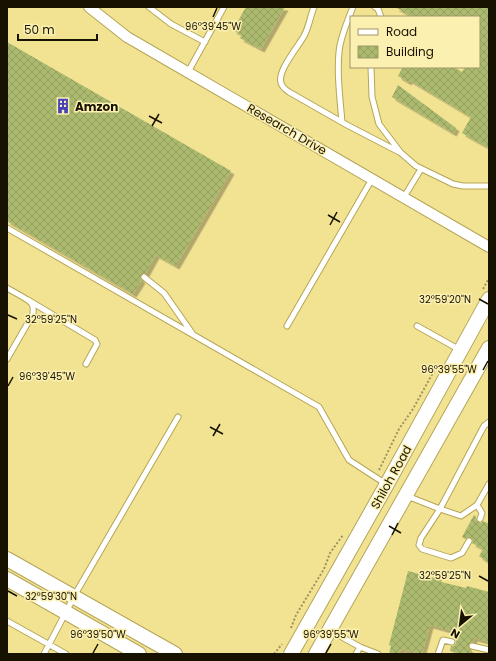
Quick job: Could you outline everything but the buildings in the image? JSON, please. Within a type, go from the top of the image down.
[{"type":"main road","name":"Shiloh Road","points":[[291,654],[489,299]]},
{"type":"main road","name":"Shiloh Road","points":[[316,654],[489,348]]},
{"type":"main road","points":[[387,484],[406,496]]},
{"type":"main road","points":[[7,559],[175,654]]},
{"type":"main road","points":[[7,579],[138,654]]},
{"type":"street","name":"Research Drive","points":[[89,7],[127,37],[489,247]]},
{"type":"lane","points":[[149,7],[171,24],[205,42]]},
{"type":"lane","points":[[188,72],[224,7]]},
{"type":"lane","points":[[314,7],[308,28],[284,68],[281,77],[281,83],[284,88],[342,122],[401,153],[421,169],[452,184],[463,186],[489,186]]},
{"type":"lane","points":[[342,122],[339,73],[340,45],[353,7]]},
{"type":"lane","points":[[375,7],[378,9],[381,16]]},
{"type":"lane","points":[[371,68],[372,97],[379,124],[401,153]]},
{"type":"lane","points":[[404,197],[421,169]]},
{"type":"lane","points":[[287,326],[372,179]]},
{"type":"lane","points":[[7,228],[319,407],[349,460],[387,484]]},
{"type":"lane","points":[[144,277],[164,292],[192,334]]},
{"type":"lane","points":[[7,288],[95,340],[97,344],[86,364]]},
{"type":"lane","points":[[7,359],[33,314],[34,309],[28,300]]},
{"type":"lane","points":[[417,326],[460,351]]},
{"type":"lane","points":[[44,654],[178,417]]},
{"type":"lane","points":[[469,541],[462,553],[451,558],[422,549],[419,545],[421,538],[440,508],[489,418]]},
{"type":"lane","points":[[484,426],[489,422]]},
{"type":"lane","points":[[406,496],[461,516],[477,505],[489,484]]},
{"type":"lane","points":[[477,505],[482,513],[480,519]]},
{"type":"lane","points":[[7,621],[66,654]]},
{"type":"lane","points":[[330,630],[360,647],[378,654]]},
{"type":"lane","points":[[438,654],[443,640],[452,642]]},
{"type":"lane","points":[[472,646],[489,650]]},
{"type":"lane","points":[[356,654],[360,647]]},
{"type":"path","points":[[289,633],[301,606]]},
{"type":"path","points":[[274,654],[285,639]]},
{"type":"place","name":"Amzon","points":[[63,106]]}]
